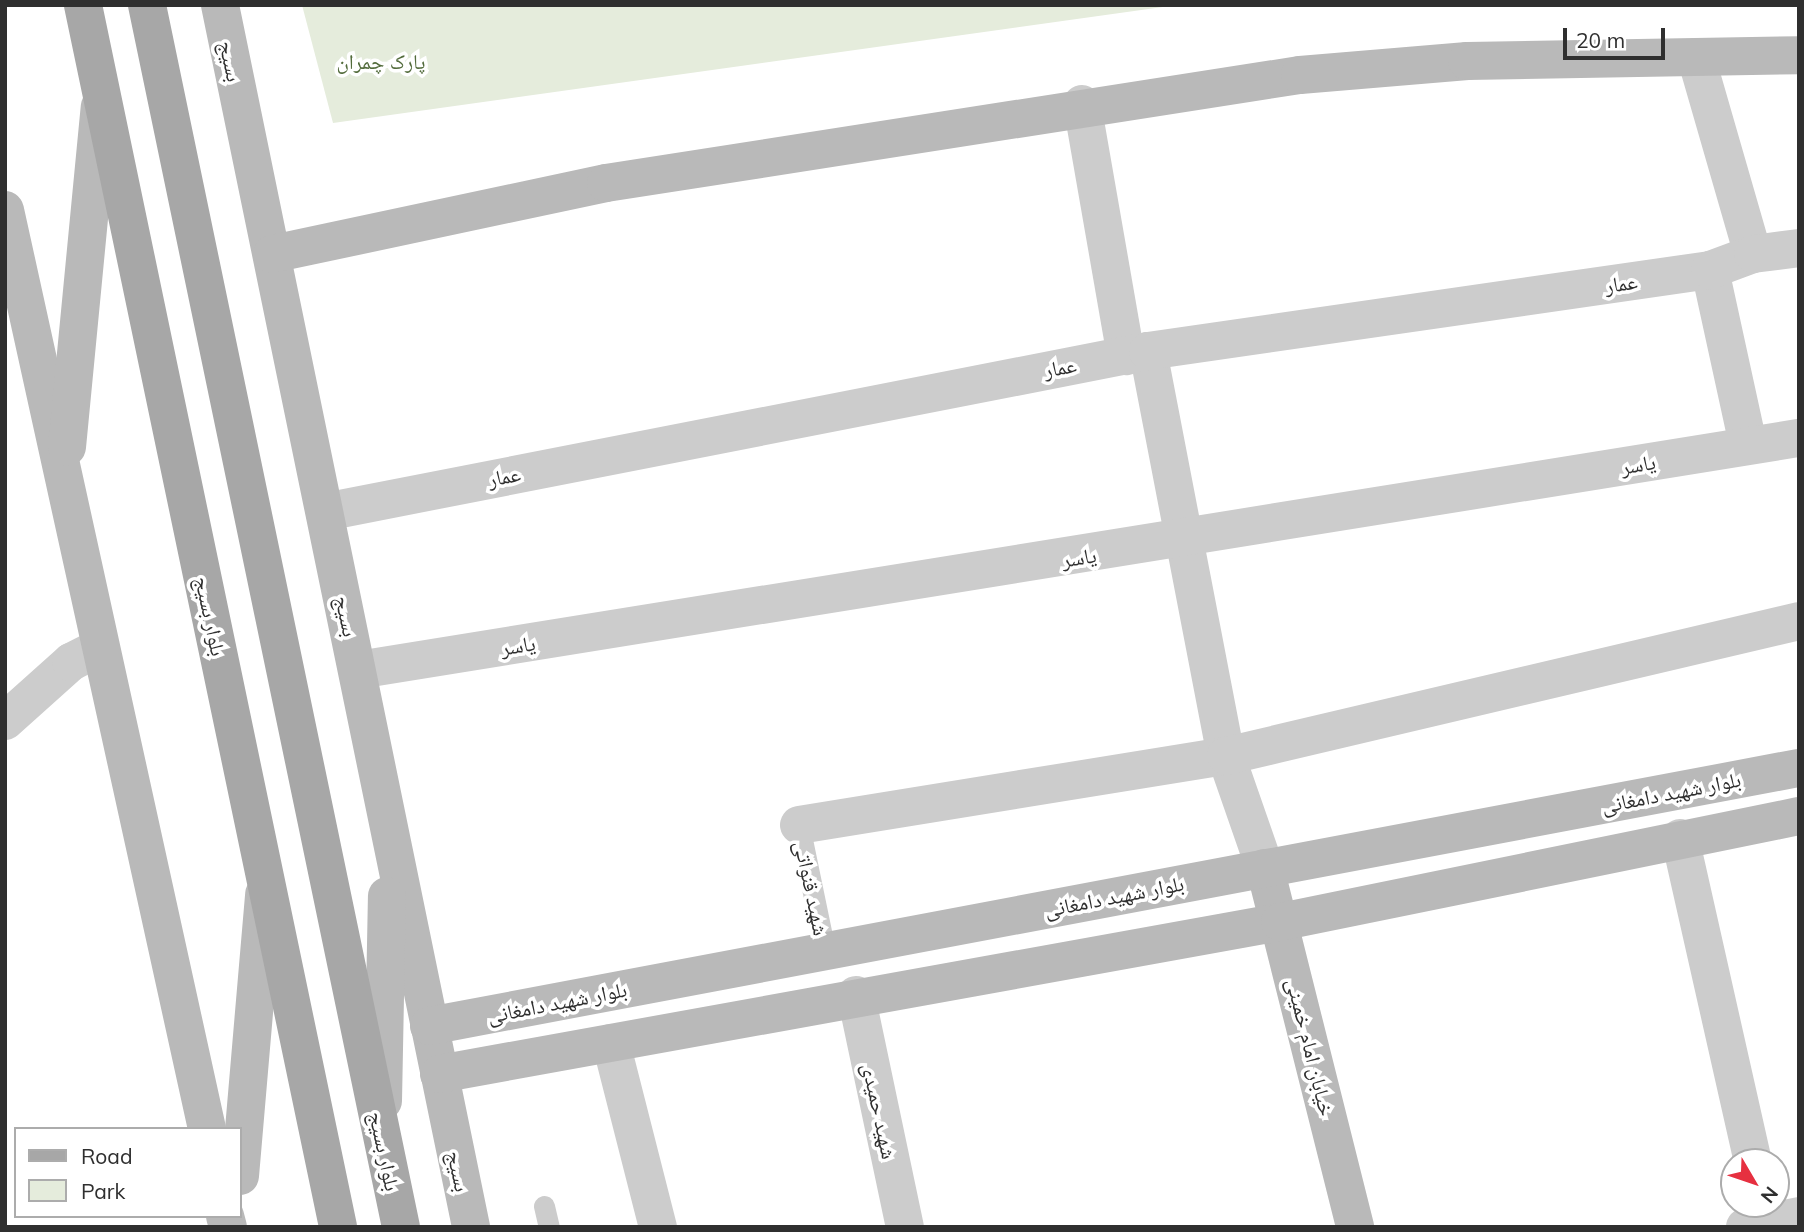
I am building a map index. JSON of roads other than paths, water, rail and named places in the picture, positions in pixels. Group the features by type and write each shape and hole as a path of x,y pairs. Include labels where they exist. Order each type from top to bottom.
{"main road":[{"name":"بلوار بسیج","path":"83,5 338,1227"},
{"name":"بلوار بسیج","path":"147,5 401,1227"}],"street":[{"name":"بسیج","path":"220,5 471,1227"},
{"path":"272,254 606,183 1082,104 1454,62 1799,55"},
{"path":"1696,57 1753,254"},
{"path":"64,484 101,94"},
{"path":"1082,104 1137,353 1185,541 1226,755 1265,868"},
{"path":"5,210 99,648 207,1127"},
{"name":"عمار","path":"325,512 1137,353 1710,270 1753,254 1799,248"},
{"path":"1710,270 1748,445"},
{"name":"یاسر","path":"358,670 1185,541 1799,438"},
{"path":"799,825 1226,755 1799,621"},
{"path":"5,722 71,662 99,648"},
{"name":"بلوار شهید دامغانی","path":"429,1026 1799,768"},
{"path":"439,1074 856,995 1280,922 1680,838 1799,816"},
{"path":"382,1135 388,823"},
{"path":"1680,838 1750,1148"},
{"name":"خیابان امام خمینی","path":"1265,868 1355,1227"},
{"path":"242,1153 266,878"},
{"name":"شهید حمیدی","path":"856,995 905,1227"},
{"path":"611,1043 658,1227"}],"lane":[{"name":"شهید قنواتی","path":"799,825 825,951"}],"park label":[{"name":"پارک چمران","path":"381,61"}]}
